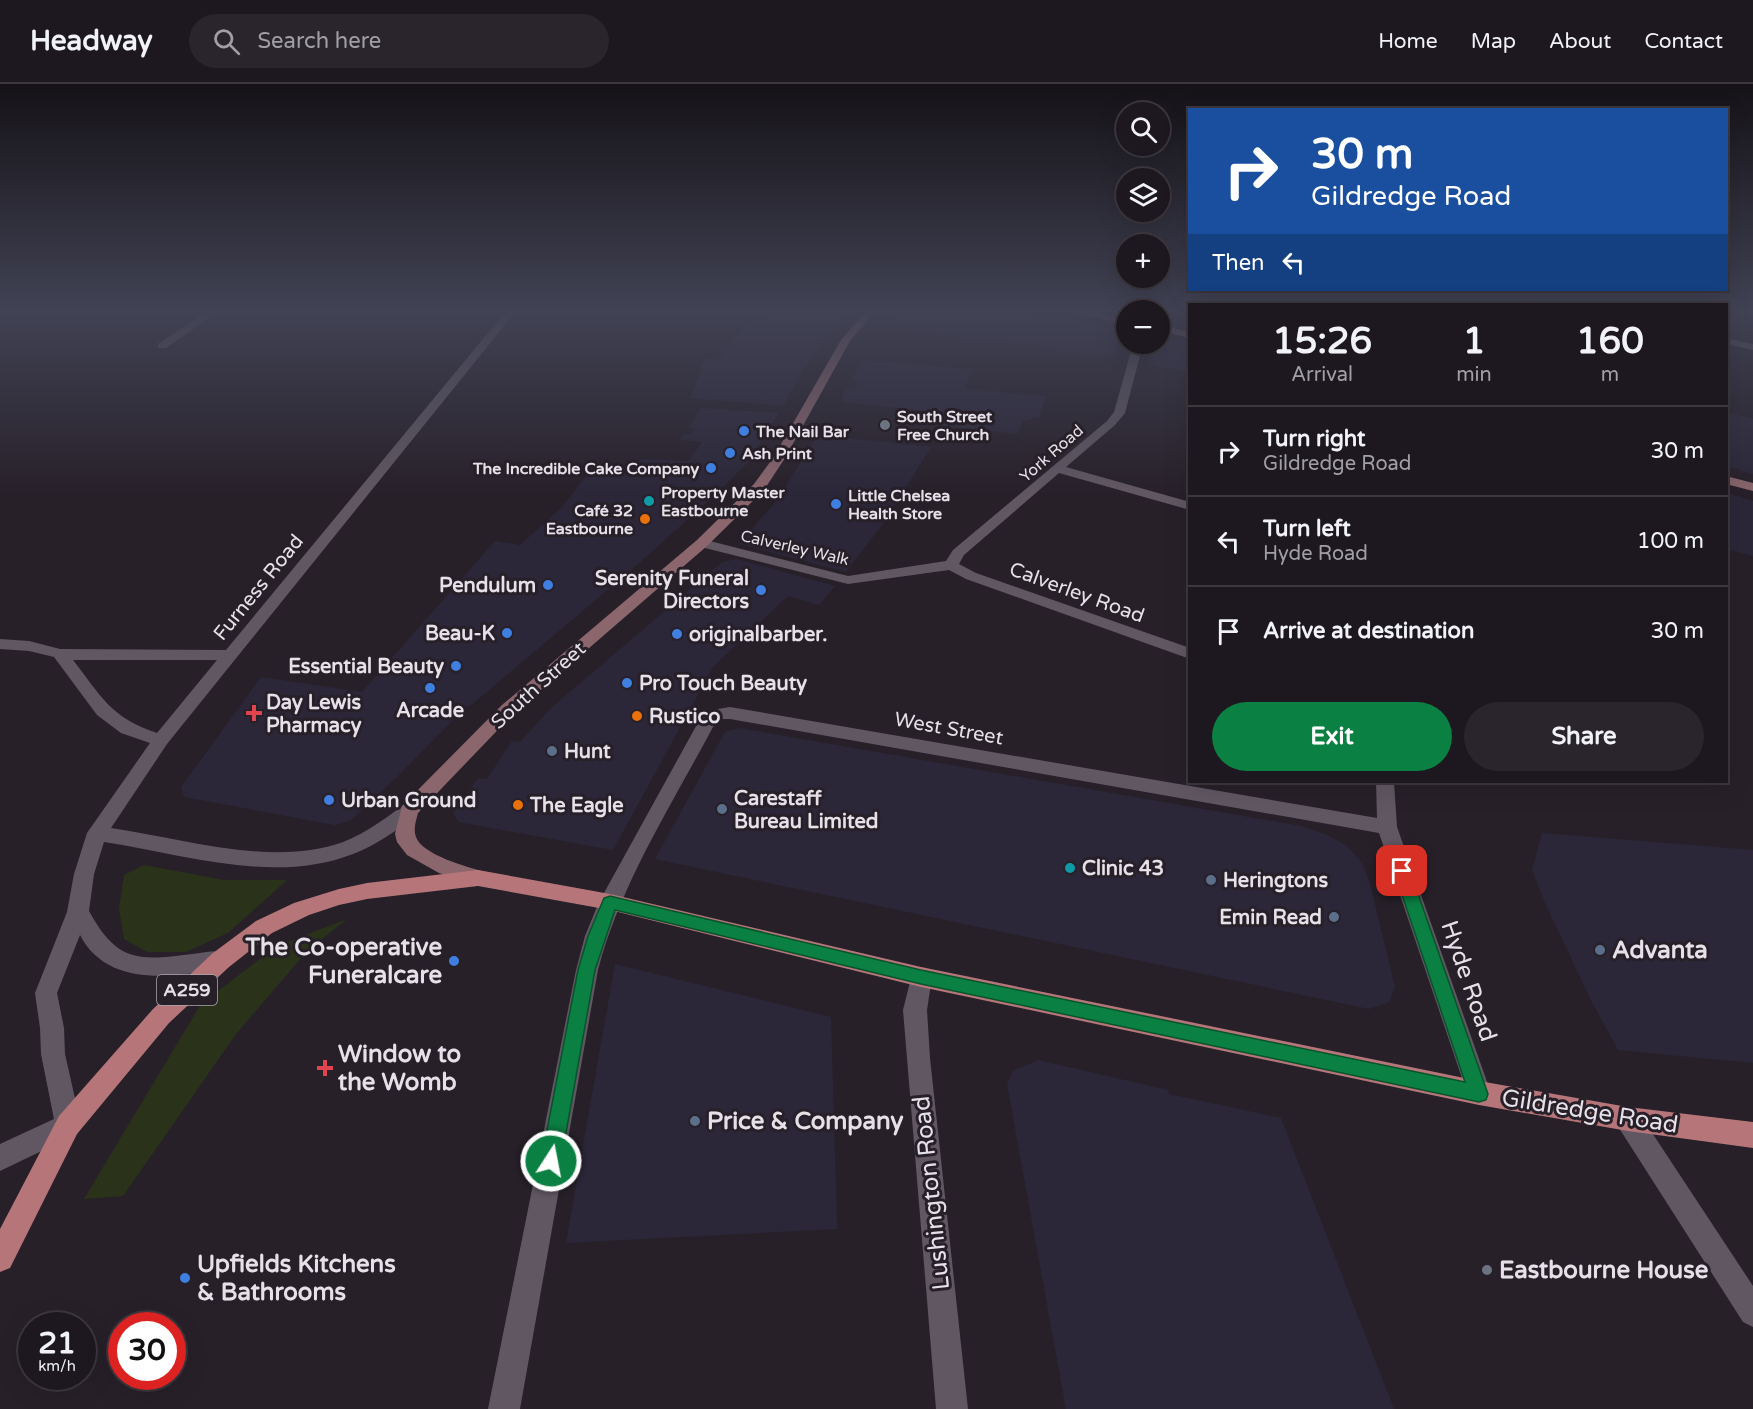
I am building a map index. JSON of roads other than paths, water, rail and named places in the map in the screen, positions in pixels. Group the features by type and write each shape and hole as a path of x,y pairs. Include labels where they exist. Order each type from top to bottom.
{"main road":[{"name":"Gildredge Road","path":"220,960 264,927 302,909 339,897 367,891 478,878 610,902 921,977 1479,1094 1628,1119 1753,1135"},
{"name":"A259","path":"0,1258 68,1125 161,1016 220,960"}],"street":[{"name":"Furness Road","path":"78,912 84,874 97,833 161,740 460,373"},
{"name":"South Street","path":"97,833 246,857 289,861 332,854 384,830 410,811 508,709 702,543 759,487 779,458 827,373"},
{"name":"York Road","path":"951,565 958,553 1111,423 1119,413 1130,373"},
{"path":"1058,469 1188,505"},
{"path":"1728,481 1753,487"},
{"name":"Calverley Walk","path":"702,543 848,580 951,565"},
{"name":"Calverley Road","path":"951,565 971,576 1188,653"},
{"path":"0,644 29,646 60,654 229,655"},
{"path":"60,654 103,711 128,729 161,740"},
{"name":"West Street","path":"504,1409 586,970 596,936 610,902 706,723 718,714 741,715 1387,827"},
{"name":"Hyde Road","path":"1385,783 1387,827 1479,1094"},
{"name":"Gildredge Road","path":"410,811 405,834 407,843 414,850 437,864 478,878"},
{"path":"78,912 100,948 118,960 142,966 220,960"},
{"path":"0,1158 68,1125 53,1054 52,1028 46,993 78,912"},
{"name":"Lushington Road","path":"921,977 915,1010 918,1058 952,1409"},
{"path":"1628,1119 1753,1312"}],"place":[{"name":"South Street Free Church","path":"885,425"},
{"name":"The Nail Bar","path":"744,431"},
{"name":"Ash Print","path":"730,453"},
{"name":"The Incredible Cake Company","path":"711,468"},
{"name":"Property Master Eastbourne","path":"649,501"},
{"name":"Little Chelsea Health Store","path":"836,504"},
{"name":"Café 32 Eastbourne","path":"645,519"},
{"name":"Pendulum","path":"548,585"},
{"name":"Serenity Funeral Directors","path":"761,590"},
{"name":"Beau-K","path":"507,633"},
{"name":"originalbarber.","path":"677,634"},
{"name":"Essential Beauty","path":"456,666"},
{"name":"Pro Touch Beauty","path":"627,683"},
{"name":"Arcade","path":"430,688"},
{"name":"Day Lewis Pharmacy","path":"254,713"},
{"name":"Rustico","path":"637,716"},
{"name":"Hunt","path":"552,751"},
{"name":"Urban Ground","path":"329,800"},
{"name":"The Eagle","path":"518,805"},
{"name":"Carestaff Bureau Limited","path":"722,809"},
{"name":"Clinic 43","path":"1070,868"},
{"name":"Heringtons","path":"1211,880"},
{"name":"Emin Read","path":"1334,917"},
{"name":"Advanta","path":"1600,950"},
{"name":"The Co-operative Funeralcare","path":"454,961"},
{"name":"Window to the Womb","path":"325,1068"},
{"name":"Price & Company","path":"695,1121"},
{"name":"Eastbourne House","path":"1487,1270"},
{"name":"Upfields Kitchens & Bathrooms","path":"185,1278"}]}
